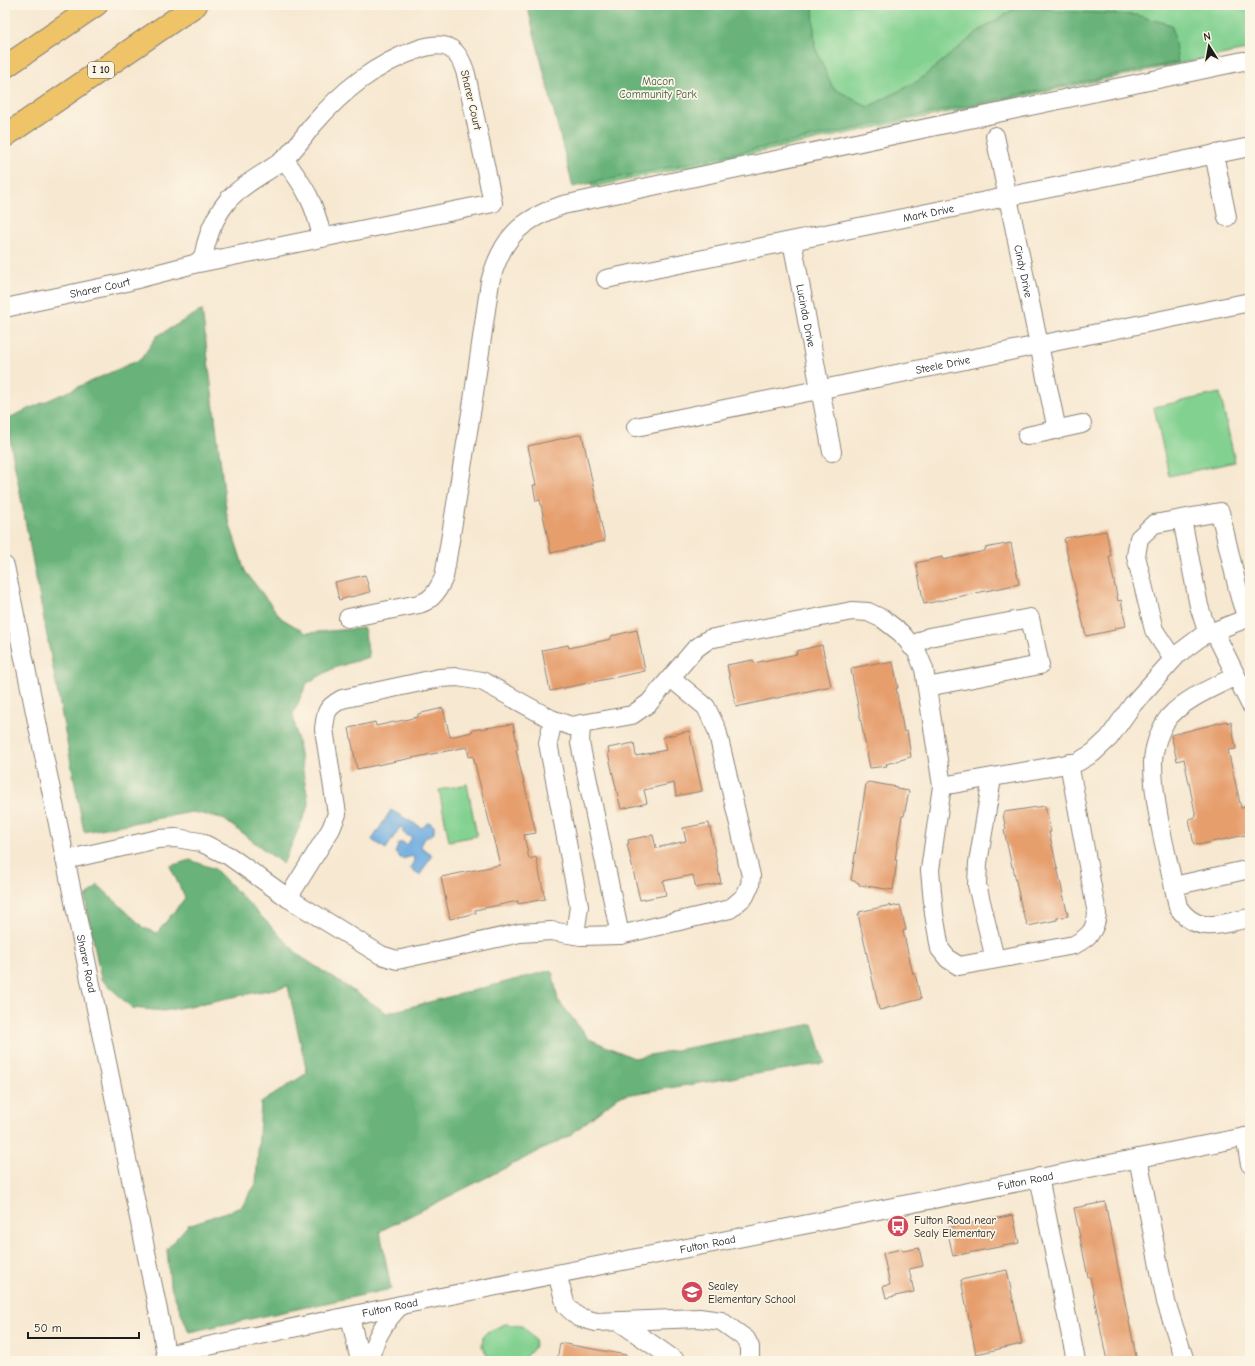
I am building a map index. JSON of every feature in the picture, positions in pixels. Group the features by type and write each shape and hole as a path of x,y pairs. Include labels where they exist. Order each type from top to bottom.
{"highway":[{"path":"5,67 96,5"},
{"name":"I 10","path":"5,136 196,5"}],"street":[{"name":"Sharer Court","path":"5,308 118,284 194,264 493,203 466,74 458,54 452,48 441,45 430,46 408,53 359,80 332,104 284,160 255,177 230,199 218,215 211,228 204,255 200,261 194,264"},
{"path":"348,618 427,602 439,589 444,577 472,407 490,282 495,263 505,243 513,232 528,220 544,211 563,205 1243,61 1250,62"},
{"name":"Cindy Drive","path":"995,136 1057,430"},
{"name":"Mark Drive","path":"606,279 1250,147"},
{"path":"1214,154 1227,217"},
{"path":"284,160 309,194 317,215 322,238"},
{"name":"Lucinda Drive","path":"792,241 832,452"},
{"name":"Steele Drive","path":"636,427 1250,302"},
{"path":"1027,436 1082,424"},
{"path":"942,786 1078,762 1093,753 1109,738 1133,704 1173,659 1202,636 1249,618 1240,598 1220,512 1154,524 1145,530 1139,538 1136,556 1154,630 1173,659"},
{"path":"1182,519 1199,606 1211,633 1236,676 1250,704"},
{"name":"Sharer Road","path":"5,566 167,1358"},
{"path":"288,898 331,829 337,814 324,729 326,716 330,706 342,699 439,678 458,677 482,681 553,720 571,726 632,715 649,703 695,649 709,639 852,612 868,612 884,619 901,633 917,652 924,669 942,786 930,870 940,949 948,959 959,966 1074,945 1088,938 1095,927 1097,914 1069,763"},
{"path":"911,646 929,638 1030,618 1040,665 927,687"},
{"path":"1236,676 1194,698 1169,718 1158,739 1153,761 1155,792 1178,907 1186,919 1204,926 1250,918"},
{"path":"65,860 158,839 176,838 200,842 229,856 288,898 381,955 397,960 520,933 551,931 575,935 620,934 730,909 745,896 750,885 751,876 717,730 706,707 670,678"},
{"path":"553,720 548,743 579,906 575,935"},
{"path":"581,724 580,743 620,934"},
{"path":"992,778 978,863 977,885 995,959"},
{"path":"1174,886 1250,869"},
{"path":"1247,1137 1250,1164"},
{"name":"Fulton Road","path":"167,1358 401,1305 1247,1137"},
{"path":"1138,1158 1166,1302 1185,1361"},
{"path":"1039,1178 1076,1361"},
{"path":"557,1274 566,1306 578,1317 596,1322 699,1318 721,1321 746,1339 750,1348 750,1361"},
{"path":"370,1361 379,1330 401,1305"},
{"path":"350,1316 360,1361"},
{"path":"620,1322 676,1361"}],"green space":[{"name":"Macon Community Park","path":"527,5 813,5 815,47 833,88 868,107 918,81 979,31 1020,5 1058,11 1136,15 1172,25 1178,62 573,187"},
{"name":"Macon Community Park","path":"558,5 1250,5 1250,49 592,187"},
{"path":"202,310 227,516 245,571 281,618 306,633 364,628 369,657 334,668 307,683 293,714 309,805 283,864 222,818 192,812 84,832 6,419 141,359 157,336"},
{"path":"1220,393 1235,462 1169,476 1154,407"},
{"path":"467,784 477,836 449,841 439,790"},
{"path":"190,860 215,869 300,956 387,1013 552,970 558,1000 589,1039 634,1058 813,1024 825,1063 619,1096 569,1136 380,1231 391,1289 189,1332 170,1285 167,1249 188,1225 241,1207 256,1184 261,1103 307,1073 288,986 164,1011 132,1008 101,979 85,898 98,885 144,928 157,933 185,898 170,866"},
{"path":"505,1324 522,1326 534,1340 534,1348 526,1355 525,1361 490,1361 482,1347 483,1336 487,1332"}],"water":[{"path":"391,810 422,828 427,823 431,823 434,826 434,833 424,839 421,844 421,847 432,855 420,875 410,868 414,861 413,856 402,859 395,853 399,843 402,842 407,845 412,838 402,832 404,829 400,827 386,849 372,840"}],"building":[{"path":"582,434 605,541 551,553 540,500 536,501 533,485 536,485 528,446"},
{"path":"1106,531 1111,556 1109,557 1118,601 1121,600 1126,626 1115,628 1115,630 1086,636 1064,540 1065,538"},
{"path":"1011,543 1019,584 924,604 916,563 942,557 943,560 985,551 985,548"},
{"path":"365,575 370,592 339,600 335,582"},
{"path":"637,630 645,671 550,691 542,650 568,645 569,648 611,639 611,636"},
{"path":"822,645 831,686 736,707 727,665 753,660 754,663 797,654 796,651"},
{"path":"882,662 882,664 893,662 904,732 907,731 911,757 886,764 887,766 870,768 851,670 852,668"},
{"path":"443,708 450,737 472,732 472,730 513,724 518,749 516,750 536,833 524,835 529,859 536,857 545,899 518,904 518,901 475,910 476,913 450,919 441,877 500,865 473,756 469,757 467,747 357,769 349,728 375,722 376,726 418,717 418,714"},
{"path":"1227,721 1227,723 1231,722 1236,749 1228,750 1241,808 1248,807 1250,834 1194,845 1189,819 1196,817 1184,759 1177,761 1171,735"},
{"path":"689,731 702,791 676,796 674,783 644,790 647,803 621,809 608,748 634,743 636,756 666,750 663,737"},
{"path":"868,782 897,787 897,789 909,791 904,816 902,816 895,860 897,860 893,890 859,885 859,883 851,880 866,784"},
{"path":"1045,806 1051,832 1049,832 1068,916 1057,918 1057,920 1028,926 1022,910 1012,867 1004,830 1006,829 1003,815 1004,812"},
{"path":"709,823 721,883 696,888 693,875 663,881 666,895 640,900 627,844 629,844 628,840 653,835 656,848 686,841 683,828"},
{"path":"891,905 890,907 900,905 906,930 903,931 913,974 915,974 921,999 880,1010 858,914 860,914 859,912"},
{"path":"1105,1202 1137,1361 1107,1361 1074,1208"},
{"path":"1013,1215 1019,1243 953,1256 947,1228"},
{"path":"919,1248 923,1266 909,1269 914,1292 886,1298 883,1286 890,1285 883,1253 902,1249 903,1251"},
{"path":"1007,1270 1022,1344 976,1354 961,1280"},
{"path":"560,1343 626,1355 625,1361 557,1361"}],"place":[{"name":"Fulton Road near Sealy Elementary","path":"898,1226"},
{"name":"Sealey Elementary School","path":"692,1292"}]}
